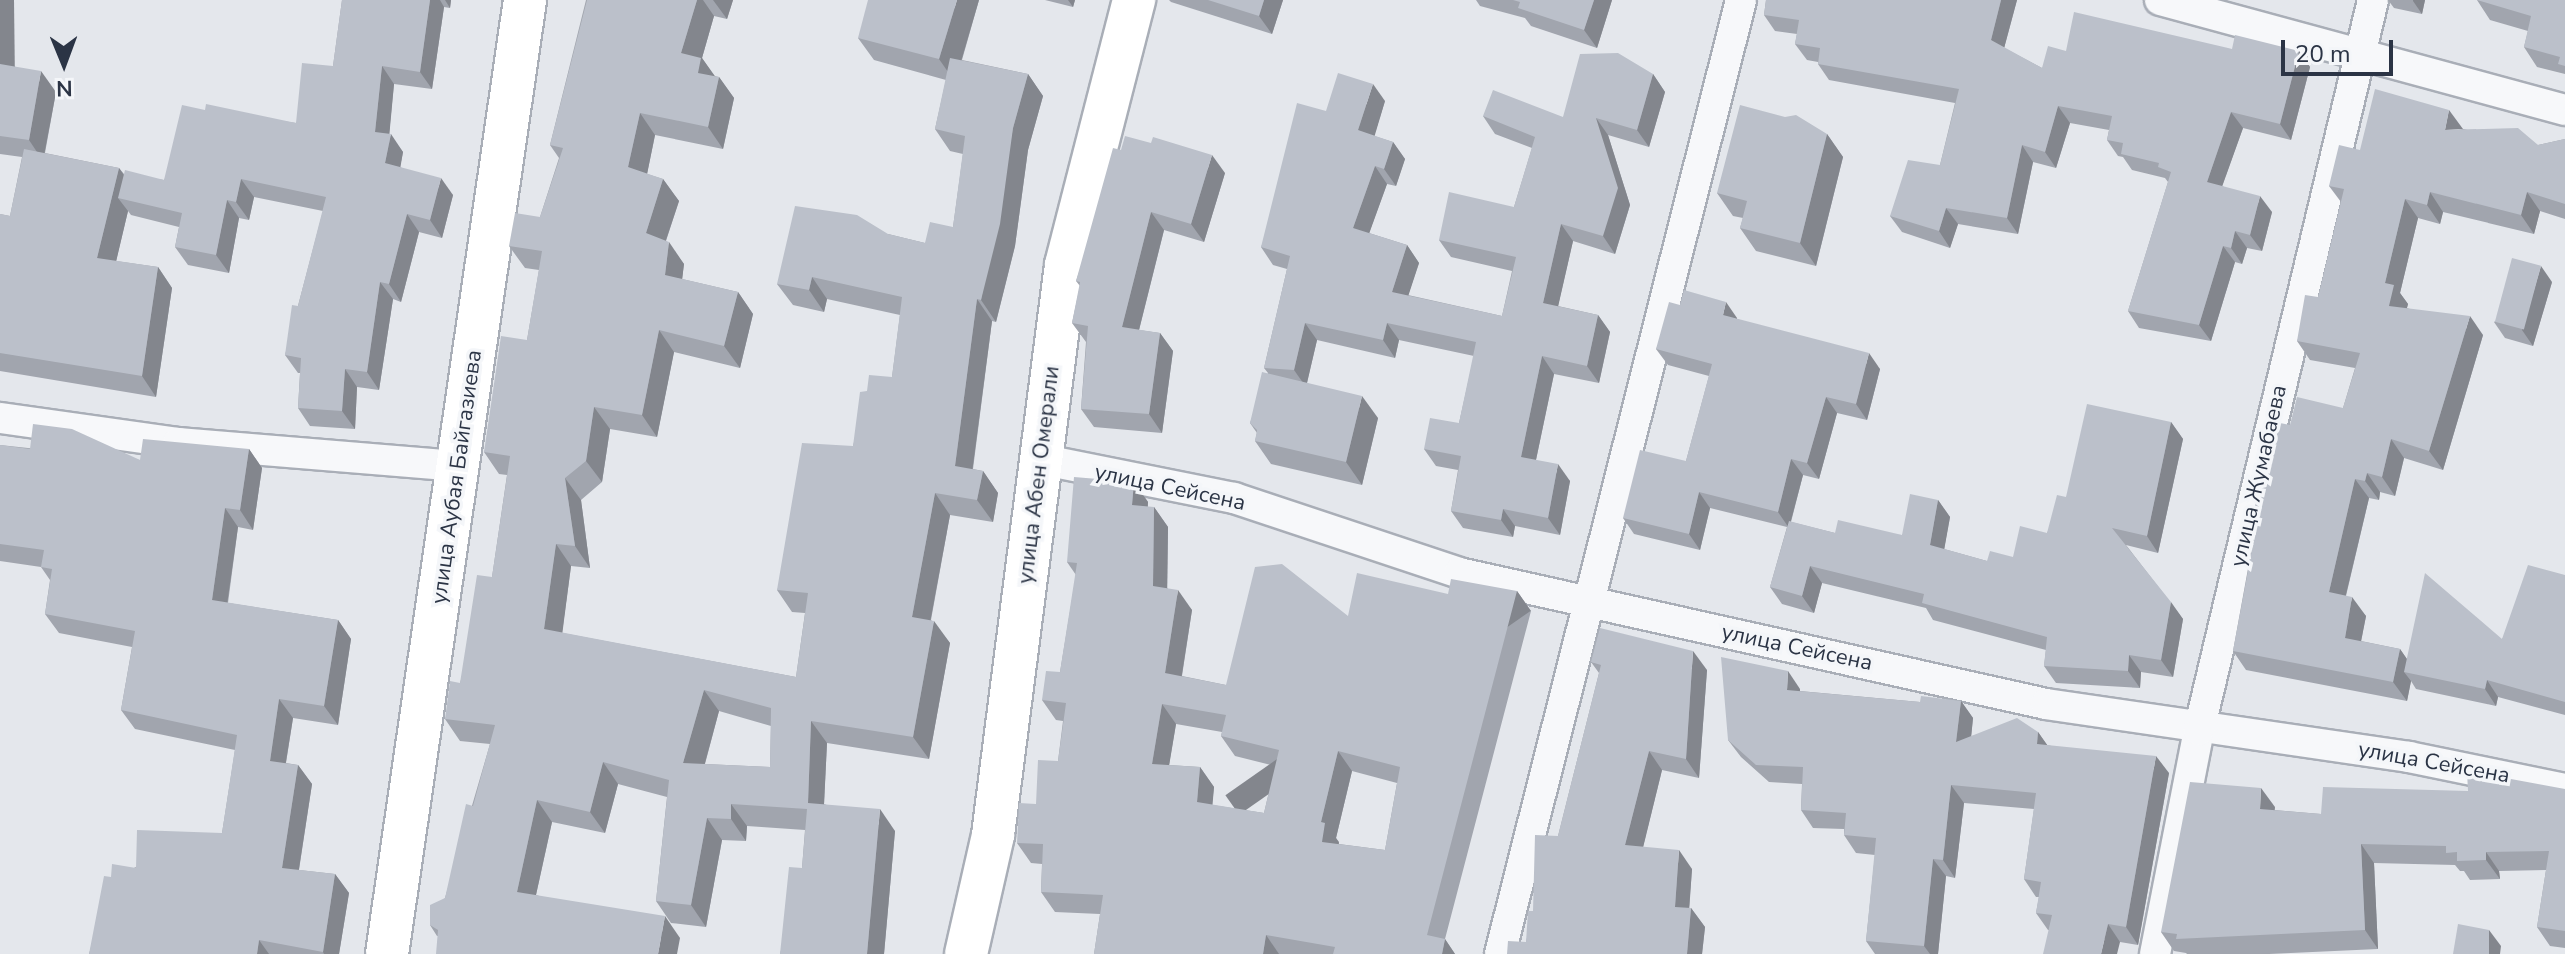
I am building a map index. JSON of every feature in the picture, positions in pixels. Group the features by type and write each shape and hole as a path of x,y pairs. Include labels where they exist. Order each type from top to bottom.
{"main road":[{"name":"улица Аубая Байгазиева","path":"387,954 525,0"},
{"name":"улица Абен Омерали","path":"966,954 993,835 1066,265 1134,0"}],"street":[{"path":"1500,954 1741,0"},
{"path":"2160,0 2359,51 2565,110"},
{"name":"улица Жумабаева","path":"2155,954 2199,730 2373,0"},
{"path":"0,418 178,443 459,466"},
{"name":"улица Сейсена","path":"1039,459 1234,498 1459,573 2046,704 2199,730 2409,757 2565,789"}],"building":[{"path":"342,0 430,0 420,72 382,66 375,132 391,134 385,163 441,178 430,220 407,214 389,284 380,282 367,372 345,369 342,411 298,408 301,358 285,355 292,305 298,306 326,197 241,179 236,202 227,200 216,255 175,247 182,213 118,198 125,170 164,180 182,105 205,110 206,104 296,123 302,63 333,66"},
{"path":"587,0 697,0 681,53 701,58 698,73 719,77 708,127 640,113 628,167 663,179 646,233 669,242 665,275 738,292 724,346 659,330 642,415 594,407 586,461 565,478 575,546 556,544 544,629 796,677 808,593 777,590 802,443 853,446 860,392 867,391 869,375 892,377 902,297 812,277 809,290 777,284 795,206 857,215 888,234 925,243 930,222 953,227 965,136 935,129 950,58 1028,74 1013,128 1000,224 981,300 977,299 955,466 983,471 977,500 935,493 912,617 934,621 913,737 811,721 808,803 880,809 867,954 780,954 789,867 802,868 807,809 731,804 731,819 707,818 691,905 656,901 669,780 603,762 590,812 537,800 517,892 665,916 658,954 436,954 438,930 430,925 430,905 445,898 466,804 473,806 495,725 445,719 450,681 460,683 477,575 492,577 510,456 484,452 501,336 527,340 542,251 509,246 515,213 540,217 563,148 550,145","holes":["704,690 771,708 770,767 683,763"]},
{"path":"868,0 957,0 939,59 858,38"},
{"path":"1208,0 1264,0 1259,16"},
{"path":"1513,0 1594,0 1584,30 1518,8 1520,2"},
{"path":"1766,0 2001,0 1991,40 2042,68 2048,46 2066,51 2074,12 2232,49 2235,35 2299,51 2280,124 2231,112 2207,182 2260,196 2250,235 2235,231 2231,248 2223,246 2199,325 2128,311 2171,172 2158,167 2159,163 2121,154 2123,143 2107,140 2112,116 2058,106 2045,152 2022,145 2007,218 1946,208 1939,231 1890,216 1908,160 1940,165 1959,89 1818,64 1820,48 1795,44 1799,20 1764,15"},
{"path":"2477,0 2565,0 2565,66 2558,64 2560,57 2524,47 2531,16"},
{"path":"1618,53 1653,74 1637,130 1596,118 1618,188 1603,236 1561,224 1543,303 1598,315 1587,366 1542,356 1521,457 1558,464 1548,518 1503,509 1501,520 1451,511 1461,456 1424,449 1430,418 1459,423 1476,342 1387,323 1383,340 1305,323 1294,370 1264,368 1290,256 1261,247 1297,103 1326,111 1338,73 1373,84 1358,130 1393,142 1384,169 1375,166 1353,228 1407,245 1392,292 1502,316 1516,257 1439,240 1449,192 1514,207 1535,137 1483,116 1493,90 1563,117 1580,54"},
{"path":"0,64 41,71 29,140 0,136"},
{"path":"2375,89 2449,110 2445,130 2518,128 2538,145 2565,139 2565,204 2527,192 2521,215 2430,192 2427,205 2405,199 2385,283 2394,285 2389,306 2470,316 2429,451 2391,439 2382,477 2367,473 2365,481 2355,479 2329,592 2352,597 2345,638 2400,649 2393,682 2233,651 2253,544 2244,542 2280,423 2290,425 2297,397 2343,408 2360,353 2297,341 2305,295 2318,297 2344,189 2329,186 2339,145 2360,150"},
{"path":"1740,105 1785,117 1796,115 1827,134 1800,243 1740,228 1747,201 1717,193"},
{"path":"1125,136 1151,143 1153,137 1212,155 1191,224 1151,212 1122,327 1160,333 1149,414 1081,409 1088,326 1072,323 1080,282 1076,281 1113,148 1121,150"},
{"path":"24,149 119,168 97,258 158,267 142,376 0,353 0,214 10,216"},
{"path":"2512,258 2541,266 2524,330 2495,322"},
{"path":"1684,290 1726,302 1723,315 1869,353 1856,404 1826,397 1807,463 1791,459 1778,512 1699,492 1689,534 1623,518 1640,450 1686,461 1712,364 1656,349 1669,302 1680,305"},
{"path":"1262,372 1362,396 1346,462 1255,441 1257,430 1250,423"},
{"path":"2087,404 2171,422 2147,536 2112,528 2171,602 2161,660 2129,655 2128,671 2044,666 2047,637 1922,603 1924,594 1810,566 1802,596 1770,587 1789,521 1835,533 1838,520 1902,535 1910,494 1938,500 1930,545 1987,561 1990,551 2013,557 2020,526 2047,533 2057,495 2066,497"},
{"path":"33,424 72,429 140,460 143,439 249,449 240,510 225,508 212,600 338,620 324,706 279,699 270,761 298,765 282,868 335,874 323,952 259,940 257,954 89,954 104,876 111,877 112,864 136,868 137,830 222,833 237,735 121,710 135,631 45,614 52,569 41,567 44,550 0,544 0,445 30,449"},
{"path":"1074,477 1134,482 1132,505 1154,507 1153,586 1178,590 1165,673 1226,685 1255,567 1282,564 1348,616 1357,573 1448,594 1451,579 1517,591 1427,935 1445,939 1442,954 1333,954 1335,947 1266,935 1263,954 1094,954 1103,895 1041,892 1043,844 1017,843 1019,803 1036,804 1038,760 1058,761 1066,703 1042,700 1046,671 1060,672 1077,563 1067,562","holes":["1162,704 1226,715 1221,736 1279,750 1264,813 1197,802 1200,767 1152,764","1338,751 1400,767 1385,850 1322,842 1325,823 1321,822"]},
{"path":"2528,565 2565,575 2565,702 2487,680 2485,689 2404,672 2425,573 2502,639"},
{"path":"1600,628 1693,651 1686,759 1649,751 1625,845 1679,850 1675,907 1691,908 1687,954 1507,954 1508,941 1526,942 1528,911 1533,911 1535,835 1558,836 1601,665 1591,662"},
{"path":"1721,657 1788,671 1787,690 1920,702 1921,696 1961,701 1956,742 2017,718 2038,732 2037,744 2156,756 2126,927 2108,924 2101,954 2043,954 2052,915 2036,913 2041,882 2024,879 2036,793 1951,785 1943,860 1933,859 1924,946 1866,941 1876,838 1844,835 1846,813 1801,810 1803,767 1756,765 1728,740"},
{"path":"2467,772 2565,789 2565,931 2537,927 2549,851 2486,852 2486,860 2457,861 2457,852 2446,853 2446,846 2361,844 2365,930 2176,939 2177,934 2161,932 2190,782 2261,788 2260,809 2321,814 2323,787 2468,791"},
{"path":"2458,924 2489,930 2489,954 2453,954"}]}
